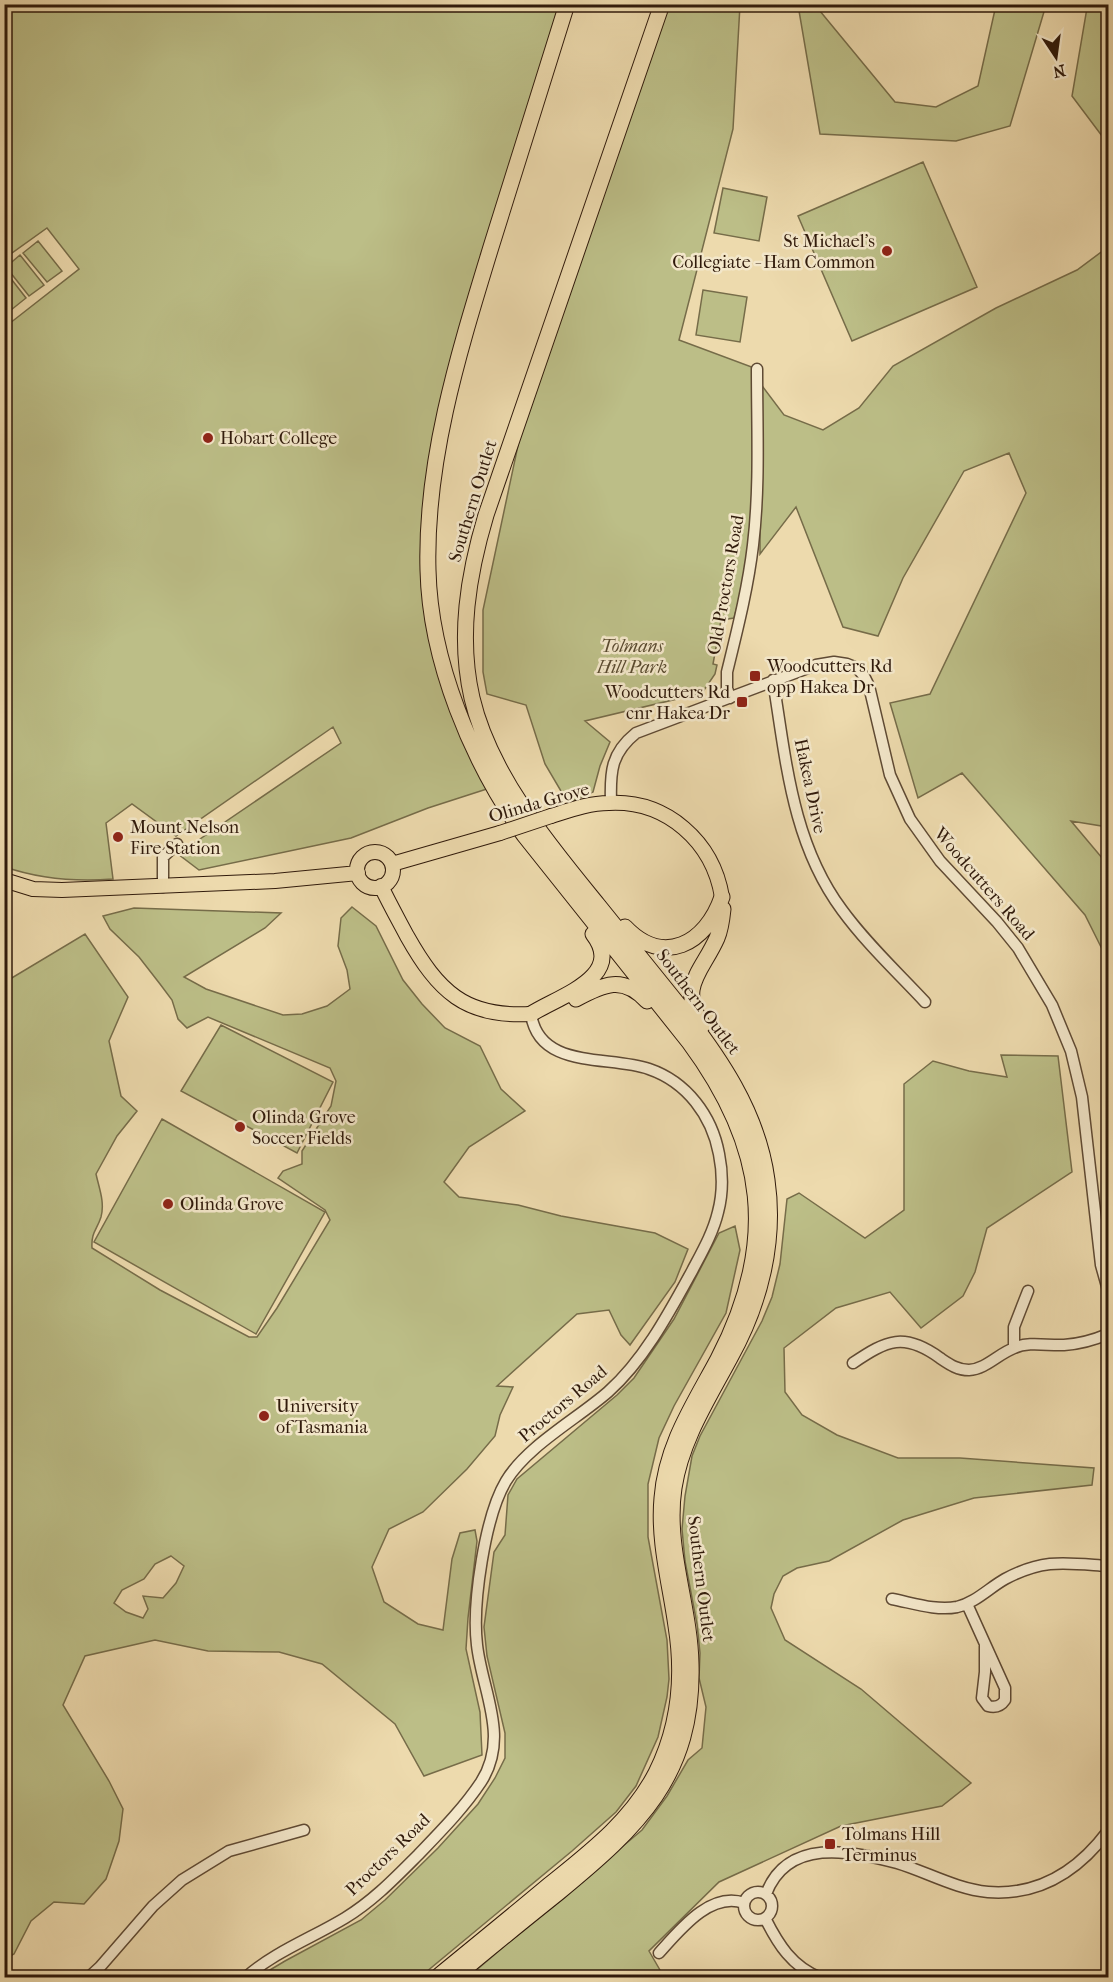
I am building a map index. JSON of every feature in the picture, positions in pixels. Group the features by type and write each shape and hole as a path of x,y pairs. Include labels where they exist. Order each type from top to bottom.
{"highway":[{"name":"Southern Outlet","path":"436,1977 613,1831 646,1791 668,1744 678,1701 680,1671 676,1626 662,1540 661,1510 664,1481 671,1452 682,1424 722,1351 742,1305 755,1248 757,1219 753,1175 740,1131 714,1079 689,1042 524,835 497,794 460,717 431,609 428,536 432,489 461,343 567,4"},
{"name":"Southern Outlet","path":"454,1977 631,1829 658,1793 672,1767 689,1709 691,1665 689,1635 674,1548 672,1518 674,1489 680,1459 691,1431 736,1347 751,1313 761,1284 768,1239 770,1204 765,1166 751,1118 737,1088 690,1020 539,831 513,790 484,732 470,687 466,652 466,614 473,564 495,488 662,4"},
{"path":"495,488 476,585 473,643 482,706 509,771 550,835 617,919 636,938 664,947 688,942 700,935 708,926 716,915 722,897"},
{"path":"476,753 492,796 510,826 602,948 602,963 593,976 566,996 531,1014"},
{"path":"722,897 723,910 718,935 694,979 691,1000 696,1014 720,1050 737,1088"},
{"path":"531,1014 556,1010 605,985 629,986 637,990 647,1001 701,1067 728,1105"}],"main road":[{"name":"Olinda Grove","path":"392,864 591,805 611,802 628,803 654,810 690,833 712,864 722,897"},
{"path":"368,853 385,855 392,864 392,874 386,884 381,886 364,884 358,873 359,861 368,853"},
{"path":"4,880 47,890 163,887 310,879 358,873"},
{"path":"381,886 424,966 445,989 461,1001 483,1010 503,1014 531,1014"}],"street":[{"name":"Old Proctors Road","path":"730,698 727,688 727,672 753,548 758,480 757,369"},
{"name":"Woodcutters Road","path":"611,802 612,768 615,757 626,741 647,728 816,665 834,662 848,664 861,671 869,686 890,776 910,819 940,861 1018,948 1041,984 1061,1026 1077,1073 1086,1120 1101,1264 1108,1290"},
{"name":"Hakea Drive","path":"772,680 794,805 812,860 842,910 925,1002"},
{"path":"163,887 163,857 177,844"},
{"name":"Proctors Road","path":"245,1977 262,1964 344,1919 374,1898 439,1833 482,1780 490,1765 495,1741 492,1713 478,1651 476,1623 482,1561 501,1491 510,1476 526,1459 627,1373 675,1301 708,1239 717,1215 722,1184 719,1153 713,1130 694,1098 674,1082 651,1070 567,1055 552,1048 537,1034 531,1014"},
{"path":"1014,1347 1014,1327 1028,1291"},
{"path":"853,1363 881,1345 903,1341 919,1344 952,1366 967,1370 984,1365 1014,1347 1031,1344 1064,1345 1108,1334"},
{"path":"892,1599 939,1608 967,1604 1004,1580 1037,1565 1054,1562 1108,1566"},
{"path":"967,1604 1005,1688 1005,1700 995,1707 988,1706 982,1698 986,1672 985,1644"},
{"path":"88,1977 100,1967 153,1906 182,1880 229,1851 304,1830"},
{"path":"766,1894 774,1877 789,1862 804,1856 830,1852 873,1857 897,1863 977,1890 1018,1891 1040,1886 1069,1872 1108,1832"},
{"path":"760,1892 771,1899 772,1908 765,1918 751,1918 745,1911 744,1903 752,1893 760,1892"},
{"path":"658,1953 696,1915 727,1900 734,1899 744,1903"},
{"path":"765,1918 772,1934 789,1956 807,1972 821,1977"}],"green space":[{"name":"Hobart College","path":"109,4 567,5 461,343 428,536 443,663 493,787 428,808 351,838 199,870 178,854 341,743 333,727 176,836 132,804 106,823 113,879 71,880 45,877 5,867 5,327 79,269 47,228 5,258 5,5 106,8"},
{"name":"Tolmans Hill Park","path":"662,5 740,5 733,129 679,340 757,369 749,562 734,618 721,620 713,664 717,665 715,674 702,693 585,721 610,742 593,792 568,803 545,764 526,705 487,694 483,672 483,610 533,375"},
{"path":"798,5 815,5 895,102 936,107 978,86 996,5 1046,5 1010,126 956,141 820,134"},
{"path":"1084,5 1108,5 1108,144 1072,96 1087,8"},
{"name":"St Michael's Collegiate - Ham Common","path":"923,162 977,287 852,341 798,216"},
{"path":"723,188 767,197 759,241 714,233"},
{"path":"38,241 62,271 47,282 23,253"},
{"path":"1108,247 1108,827 1071,821 1108,865 1108,961 1085,915 962,773 918,798 890,703 930,694 1026,493 1009,453 964,471 903,578 878,636 843,627 796,507 760,554 760,383 784,415 823,430 859,408 893,366 996,308 1077,270"},
{"path":"20,255 44,285 29,296 6,267"},
{"path":"5,271 26,298 11,310 5,301"},
{"path":"703,290 747,297 740,342 696,335"},
{"name":"University of Tasmania","path":"352,907 376,926 403,980 422,1004 445,1028 480,1046 501,1089 525,1111 469,1147 444,1182 459,1197 518,1205 561,1216 655,1233 688,1249 675,1282 630,1345 621,1335 609,1310 577,1314 497,1386 513,1387 500,1415 495,1436 467,1469 423,1512 389,1529 372,1567 384,1602 418,1624 443,1630 452,1559 460,1533 475,1530 477,1541 466,1649 480,1712 482,1755 424,1776 395,1724 322,1664 279,1652 208,1651 155,1640 85,1656 63,1705 109,1781 123,1809 119,1841 106,1879 84,1904 54,1902 31,1921 14,1954 5,1959 5,982 85,934 128,997 109,1041 121,1096 137,1111 117,1136 96,1174 102,1211 93,1235 92,1248 160,1290 249,1337 257,1337 330,1220 325,1210 278,1178 283,1171 302,1164 302,1151 331,1106 336,1081 330,1068 208,1017 187,1028 178,1019 172,1000 139,957 110,929 103,916 134,908 281,913 265,928 184,977 206,989 283,1015 302,1014 327,1006 350,989 347,970 338,946 341,918","holes":["171,1556 184,1566 176,1583 163,1598 143,1596 148,1609 143,1618 126,1612 114,1603 122,1590 144,1579 155,1564"]},
{"name":"Olinda Grove","path":"221,1025 333,1082 297,1153 181,1091"},
{"path":"1001,1055 1058,1056 1072,1172 987,1228 975,1272 963,1296 921,1328 890,1292 836,1308 784,1348 785,1392 802,1415 837,1435 898,1458 960,1458 1094,1468 1092,1485 974,1498 903,1520 829,1561 797,1568 783,1576 774,1594 771,1608 785,1640 861,1689 971,1783 942,1806 841,1826 719,1882 649,1951 664,1977 467,1978 642,1830 667,1796 688,1760 702,1748 706,1707 699,1678 700,1653 697,1624 685,1561 682,1529 685,1496 692,1456 700,1436 762,1321 772,1297 780,1264 787,1199 799,1193 865,1238 904,1210 904,1084 933,1061 969,1071 1007,1077"},
{"path":"162,1119 325,1212 256,1334 94,1242"},
{"path":"735,1226 740,1250 726,1313 674,1406 659,1438 648,1484 648,1537 667,1640 669,1679 658,1737 636,1786 616,1812 572,1851 420,1977 258,1977 361,1920 385,1900 438,1848 478,1804 495,1778 505,1758 505,1733 487,1656 484,1627 494,1552 505,1535 508,1495 517,1479 634,1378 674,1319 719,1233"}],"place":[{"name":"St Michael's Collegiate - Ham Common","path":"887,251"},
{"name":"Hobart College","path":"208,438"},
{"name":"Woodcutters Rd opp Hakea Dr","path":"755,676"},
{"name":"Woodcutters Rd cnr Hakea Dr","path":"742,702"},
{"name":"Mount Nelson Fire Station","path":"118,837"},
{"name":"Olinda Grove Soccer Fields","path":"240,1127"},
{"name":"Olinda Grove","path":"168,1204"},
{"name":"University of Tasmania","path":"264,1416"},
{"name":"Tolmans Hill Terminus","path":"830,1844"}]}
